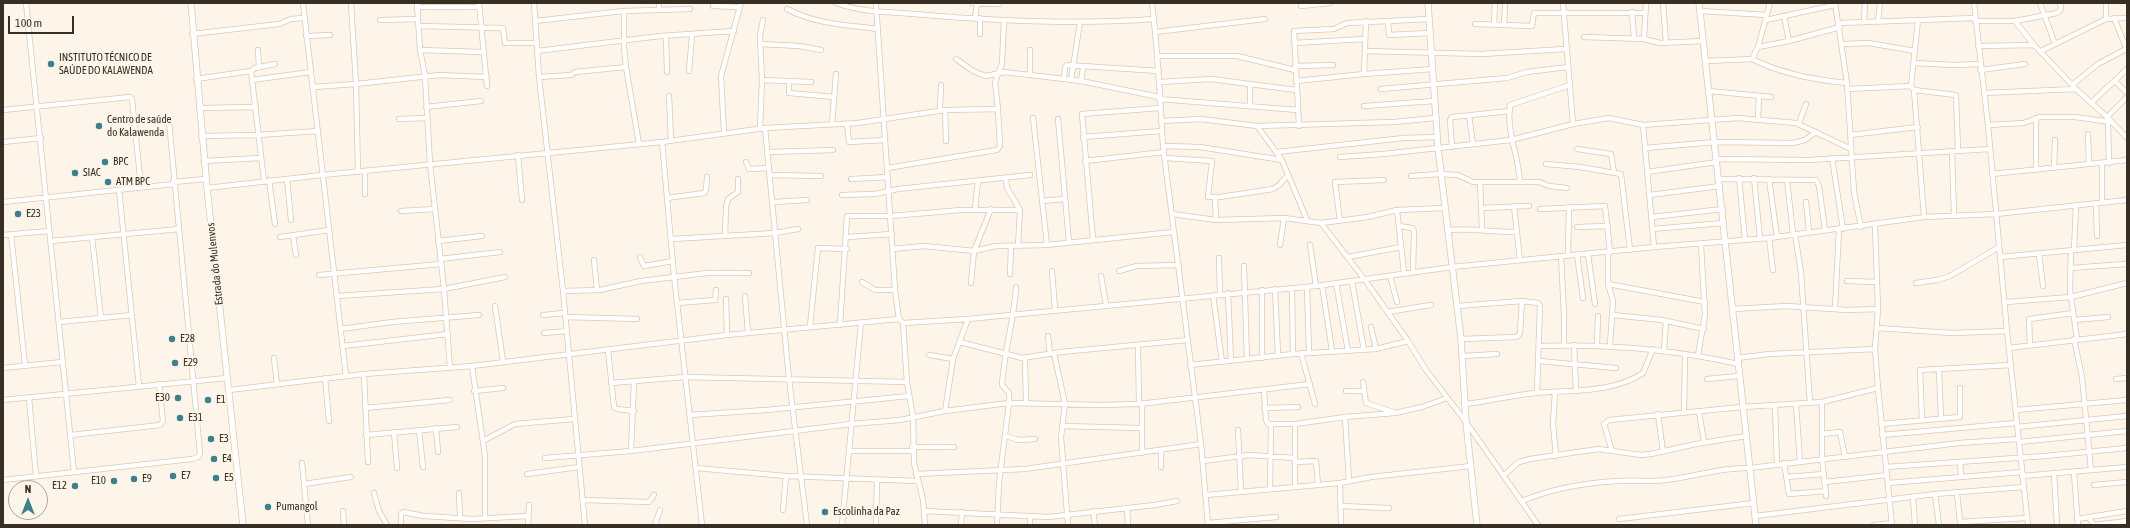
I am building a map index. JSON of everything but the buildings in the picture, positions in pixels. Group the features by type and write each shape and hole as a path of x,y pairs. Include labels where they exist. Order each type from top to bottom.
{"street":[{"path":"26,3 74,472"},
{"name":"Estrada do Mulenvos","path":"190,3 204,161 243,525"},
{"path":"303,3 346,376"},
{"path":"351,3 356,84 358,172"},
{"path":"534,3 539,77 563,291 585,525"},
{"path":"659,3 659,10"},
{"path":"836,3 849,7 876,11 1004,20 1080,22 1154,19"},
{"path":"876,3 895,290 899,319 903,323 907,382 913,417 912,449 926,525"},
{"path":"980,34 975,3 999,4"},
{"path":"1152,3 1160,82 1159,98 1162,131 1194,399 1202,444 1208,524 1276,517"},
{"path":"1301,6 1330,3"},
{"path":"1428,3 1440,174 1461,339 1466,422 1477,525"},
{"path":"1494,24 1495,3"},
{"path":"1563,3 1573,124"},
{"path":"1644,39 1646,3"},
{"path":"1663,3 1666,43"},
{"path":"1699,3 1723,209 1738,361 1738,376 1756,525"},
{"path":"1752,59 1758,47 1770,3"},
{"path":"1864,22 1865,3"},
{"path":"1878,21 1880,3"},
{"path":"1974,3 1980,70 1988,125 2000,258 2006,302 2007,331 2028,525"},
{"path":"2040,3 2055,44"},
{"path":"1758,47 1789,41 1839,25 1864,22 1975,19 2015,21 2044,16 2060,11 2060,3"},
{"path":"2106,3 2106,19"},
{"path":"1700,11 1767,17 1784,16 1835,4 1842,44 1847,89 1854,192 1861,227"},
{"path":"450,368 447,318 430,164 425,76 420,50 418,5 479,5 487,86"},
{"path":"713,6 740,5 721,76 724,133"},
{"path":"1504,25 1505,5"},
{"path":"535,22 624,11 690,9"},
{"path":"787,9 806,18 833,24 877,29"},
{"path":"624,11 624,47 626,67 639,144"},
{"path":"1632,12 1634,39"},
{"path":"1475,24 1532,26 1534,13 1645,13"},
{"path":"1784,16 1789,41"},
{"path":"192,34 279,24 304,18"},
{"path":"1984,93 2074,87 2098,64 2127,49 2114,18"},
{"path":"2041,51 2106,19 2127,18"},
{"path":"380,20 418,19"},
{"path":"1156,32 1266,19"},
{"path":"1299,126 1294,31 1328,30 1347,23 1366,21 1429,19"},
{"path":"763,20 760,44 763,128 768,152 774,202 789,379 797,431 807,525"},
{"path":"887,168 997,150 1000,146 995,82 1002,64 1004,20"},
{"path":"1918,20 1911,86 1914,90 1918,127 1924,217"},
{"path":"1364,74 1366,21"},
{"path":"1388,21 1389,35 1430,33"},
{"path":"2015,21 2034,45 2074,87 2127,138"},
{"path":"1071,80 1080,22"},
{"path":"419,26 502,28 504,42 506,43 536,43"},
{"path":"537,51 666,36 734,31"},
{"path":"306,36 330,35"},
{"path":"689,71 692,35"},
{"path":"666,36 667,72"},
{"path":"1584,37 1644,39 1666,43 1703,41"},
{"path":"1294,43 1365,39"},
{"path":"1842,44 1869,43 1915,51"},
{"path":"760,44 799,46 821,50"},
{"path":"1978,46 2034,45"},
{"path":"1365,51 1505,53 1566,49"},
{"path":"258,50 259,67"},
{"path":"420,50 483,52"},
{"path":"1030,50 1030,75"},
{"path":"1157,56 1237,56 1295,68 1334,65"},
{"path":"956,59 980,75 990,77 1008,72 1081,81 1159,98 1298,110"},
{"path":"1706,61 1752,59 1780,71 1816,80 1846,83"},
{"path":"1914,63 1954,65 1980,64"},
{"path":"196,79 251,71 259,67 275,64"},
{"path":"1980,70 2026,64"},
{"path":"1064,79 1065,66 1159,70"},
{"path":"1381,89 1507,78 1527,72 1568,66"},
{"path":"539,77 571,75 575,72 626,67"},
{"path":"1081,81 1084,68"},
{"path":"2091,103 2127,69"},
{"path":"1296,81 1364,74 1433,70"},
{"path":"251,71 256,107 260,158 276,224"},
{"path":"252,80 310,72"},
{"path":"832,124 836,74"},
{"path":"313,87 439,75 487,77"},
{"path":"1160,82 1211,79 1296,90"},
{"path":"762,80 811,82"},
{"path":"789,81 789,93 834,97"},
{"path":"2115,81 2127,93"},
{"path":"1250,84 1250,105"},
{"path":"1520,182 1519,166 1511,140 1510,111 1512,104 1570,85"},
{"path":"941,86 946,141"},
{"path":"1847,89 1911,86"},
{"path":"1709,90 1771,97"},
{"path":"1914,90 1956,95 1958,150"},
{"path":"669,96 671,140"},
{"path":"1758,118 1759,96"},
{"path":"3,110 130,97 132,99 141,187"},
{"path":"2109,163 2109,120 2127,97"},
{"path":"426,107 480,101"},
{"path":"1364,106 1434,102"},
{"path":"1799,124 1806,104"},
{"path":"199,108 256,107"},
{"path":"1093,240 1083,137 1082,117 1084,113 1160,108"},
{"path":"207,188 547,152 662,142 763,128 847,124 883,120 943,110 998,109"},
{"path":"1452,147 1451,118 1510,111"},
{"path":"1469,115 1473,144"},
{"path":"1988,125 2024,122 2036,118 2068,117 2109,120"},
{"path":"399,119 427,118"},
{"path":"1033,118 1047,245"},
{"path":"1162,121 1201,119 1257,126 1299,126 1394,122 1435,118"},
{"path":"1340,157 1511,140 1573,124 1609,118 1643,125 1713,118 1758,118 1799,124 1851,149"},
{"path":"2036,118 2036,170"},
{"path":"1058,119 1069,242"},
{"path":"3,480 192,459 198,457 200,448 179,229 173,183 169,121"},
{"path":"847,124 849,142 885,140"},
{"path":"1643,125 1654,247"},
{"path":"1257,126 1282,160 1307,220"},
{"path":"1850,135 1918,127"},
{"path":"202,136 258,135 318,131"},
{"path":"1083,137 1162,131"},
{"path":"1645,148 1715,142 1793,143 1805,140 1816,132"},
{"path":"2088,134 2089,164"},
{"path":"1277,152 1404,138 1437,137"},
{"path":"3,142 41,138"},
{"path":"2054,168 2055,140"},
{"path":"662,142 672,239 674,276 702,525"},
{"path":"1085,161 1164,149 1200,147 1282,160"},
{"path":"1577,149 1611,154 1614,172"},
{"path":"1647,172 1717,160 1809,160 1919,155 1958,150 1990,149"},
{"path":"768,152 833,150"},
{"path":"1952,151 1954,216"},
{"path":"518,155 522,200"},
{"path":"204,161 260,158"},
{"path":"1165,158 1212,161 1207,196 1214,198 1273,189 1288,175"},
{"path":"1832,158 1841,229 1836,309"},
{"path":"1992,174 2127,160"},
{"path":"746,162 749,169 770,168"},
{"path":"2102,163 2102,203"},
{"path":"1546,164 1620,172 1622,176 1630,250"},
{"path":"364,194 365,171"},
{"path":"1411,176 1440,174 1458,175 1469,181 1539,182 1549,186 1567,188"},
{"path":"771,175 821,176"},
{"path":"842,195 875,194 889,191 1030,175"},
{"path":"667,198 704,193 706,190 706,177"},
{"path":"851,179 888,177"},
{"path":"1006,178 1007,188 1020,210 1018,246"},
{"path":"1739,178 1744,240"},
{"path":"1719,179 1754,178 1814,180 1818,182 1825,230"},
{"path":"1754,178 1760,239"},
{"path":"3,202 206,179"},
{"path":"286,179 291,220"},
{"path":"725,236 726,207 728,199 738,192 738,179"},
{"path":"1769,179 1777,237"},
{"path":"1340,221 1335,182 1384,180"},
{"path":"1787,180 1803,308 1810,403"},
{"path":"975,209 978,181"},
{"path":"1480,182 1482,229"},
{"path":"1650,195 1720,186"},
{"path":"119,190 139,386"},
{"path":"1214,198 1216,220"},
{"path":"1042,201 1064,199"},
{"path":"774,202 807,200"},
{"path":"903,323 968,319 1055,309 1307,287 1452,267 1654,247 1760,239 1825,230 1861,227 1924,217 1996,214 2127,200"},
{"path":"1806,202 1809,232"},
{"path":"2096,203 2097,236"},
{"path":"1540,209 1604,205 1608,226 1608,284 1613,301 1610,345"},
{"path":"1514,206 1520,260"},
{"path":"1481,208 1529,206"},
{"path":"2076,206 2070,268 2071,297 2075,339 2081,369 2091,470"},
{"path":"1568,256 1569,207"},
{"path":"401,211 435,208"},
{"path":"1172,214 1216,220 1284,218 1321,223 1340,221 1397,210 1444,208"},
{"path":"840,325 847,216 890,216 975,209 1020,210"},
{"path":"971,283 974,251 991,209"},
{"path":"1652,217 1723,209"},
{"path":"1397,210 1404,273"},
{"path":"1280,245 1284,218"},
{"path":"1321,223 1365,280 1408,341 1426,370 1466,422 1538,525"},
{"path":"1652,229 1724,223"},
{"path":"1874,225 1878,309 1875,349 1882,435 1892,524 1874,525"},
{"path":"1399,226 1412,228 1414,231 1413,272"},
{"path":"1577,227 1608,226"},
{"path":"51,242 179,229"},
{"path":"672,239 776,233 798,229"},
{"path":"1446,230 1482,229 1488,232 1518,232"},
{"path":"280,237 329,230"},
{"path":"3,235 49,231"},
{"path":"892,249 924,246 974,251 996,246 1011,247 1047,245 1173,232"},
{"path":"12,234 25,366"},
{"path":"846,237 892,234"},
{"path":"293,235 296,256"},
{"path":"438,241 482,236"},
{"path":"92,237 101,318"},
{"path":"1769,238 1773,270"},
{"path":"1698,355 1704,329 1705,302 1701,244"},
{"path":"1310,245 1316,286"},
{"path":"2000,258 2127,245"},
{"path":"1010,274 1011,247"},
{"path":"1348,257 1401,247"},
{"path":"1916,283 1937,280 1950,276 1999,247"},
{"path":"810,326 818,248 846,249"},
{"path":"319,275 440,261 500,252"},
{"path":"1588,254 1595,304"},
{"path":"2038,254 2043,286"},
{"path":"1577,255 1583,298"},
{"path":"640,256 644,266 673,261"},
{"path":"1561,256 1564,345"},
{"path":"1219,258 1220,294"},
{"path":"594,260 597,290"},
{"path":"2070,268 2127,264"},
{"path":"1119,271 1137,266 1179,265"},
{"path":"1244,266 1243,292 1247,360"},
{"path":"1052,271 1055,309"},
{"path":"563,291 597,290 674,276 718,272 749,273"},
{"path":"1101,276 1106,305"},
{"path":"1390,276 1397,302"},
{"path":"337,296 444,289 505,277"},
{"path":"1848,281 1877,282"},
{"path":"862,282 875,290 895,290"},
{"path":"1352,282 1364,350"},
{"path":"1336,283 1348,351"},
{"path":"2006,302 2071,297 2127,283"},
{"path":"1608,284 1705,302"},
{"path":"1322,285 1332,351"},
{"path":"997,525 1000,470 1006,436 1009,403 1009,393 1002,385 1014,314 1016,287"},
{"path":"1307,287 1309,352"},
{"path":"1292,288 1293,354"},
{"path":"1275,289 1278,355"},
{"path":"677,303 715,300 716,290"},
{"path":"1262,290 1262,358"},
{"path":"1228,293 1231,361"},
{"path":"1213,295 1222,362"},
{"path":"745,296 748,333"},
{"path":"726,299 727,335"},
{"path":"1457,306 1522,301 1535,302 1540,305 1540,346 1537,392"},
{"path":"1461,339 1517,337 1520,332 1522,301"},
{"path":"1387,312 1431,305"},
{"path":"495,306 503,361"},
{"path":"1732,309 1787,306 1803,308 1878,309"},
{"path":"2030,345 2029,318 2073,313"},
{"path":"543,314 636,318"},
{"path":"59,322 132,315"},
{"path":"341,329 392,322 479,315"},
{"path":"1613,315 1666,321 1704,329"},
{"path":"1598,316 1598,345"},
{"path":"2074,320 2108,317"},
{"path":"229,390 364,374 472,366 503,361 568,355 682,340 786,330 810,326 840,325 899,319"},
{"path":"945,411 953,359 968,319"},
{"path":"1664,351 1666,321"},
{"path":"842,525 861,323"},
{"path":"1371,327 1376,349"},
{"path":"1877,328 1952,332 2007,331"},
{"path":"544,333 567,331"},
{"path":"343,346 448,334"},
{"path":"2009,348 2127,334"},
{"path":"1048,336 1065,404 1062,426 1062,465 1068,525"},
{"path":"960,342 1006,355 1026,358 1052,353 1138,346 1188,340"},
{"path":"1190,365 1247,360 1309,352 1376,349 1408,341"},
{"path":"1574,345 1576,390"},
{"path":"1540,346 1610,345 1738,361 1770,354 1875,349"},
{"path":"1138,346 1142,453"},
{"path":"608,350 614,407 617,409 634,411"},
{"path":"1466,404 1537,392 1555,392 1605,387 1638,377 1646,369 1653,350"},
{"path":"1301,353 1315,404"},
{"path":"1462,356 1497,354"},
{"path":"1684,413 1685,354"},
{"path":"929,355 953,359"},
{"path":"274,358 277,384"},
{"path":"1026,358 1026,402"},
{"path":"1539,361 1616,368"},
{"path":"3,368 62,362"},
{"path":"1922,420 1920,372 1922,370 2011,365"},
{"path":"472,366 474,391 483,440 485,464 485,517"},
{"path":"1939,369 1941,418"},
{"path":"364,374 368,462"},
{"path":"1707,379 1738,376"},
{"path":"611,383 685,377 907,382"},
{"path":"3,400 227,378"},
{"path":"325,378 329,421"},
{"path":"2116,379 2127,378"},
{"path":"631,451 634,411 634,382"},
{"path":"1363,382 1367,405 1395,413"},
{"path":"71,435 160,425 163,421 159,384"},
{"path":"545,458 631,451 913,417 945,411 1009,403 1141,404 1194,399 1310,384"},
{"path":"474,391 503,388"},
{"path":"1612,451 1605,427 1606,422 1658,414 1822,402 1878,388"},
{"path":"1881,424 1960,417 1960,388"},
{"path":"1264,390 1266,424 1295,424 1345,417 1395,413 1422,407 1447,398"},
{"path":"1346,391 1364,391"},
{"path":"1555,392 1553,424 1556,456"},
{"path":"689,414 793,407 909,396"},
{"path":"29,398 36,476"},
{"path":"365,408 450,400"},
{"path":"2016,410 2127,400"},
{"path":"1822,402 1822,460 1826,496"},
{"path":"1796,404 1800,462"},
{"path":"1775,406 1777,464"},
{"path":"1264,408 1298,407"},
{"path":"1700,412 1704,442"},
{"path":"1658,414 1663,452"},
{"path":"1882,435 2127,416"},
{"path":"1345,417 1349,481"},
{"path":"483,440 515,424 574,419"},
{"path":"1270,489 1271,424"},
{"path":"1295,424 1296,487"},
{"path":"1062,426 1142,428"},
{"path":"366,435 457,427"},
{"path":"436,428 438,452"},
{"path":"419,430 423,468"},
{"path":"1238,430 1241,491"},
{"path":"1522,501 1540,493 1566,486 1618,481 1665,481 1718,470 1750,468 1884,452 2088,436 2127,431"},
{"path":"394,432 397,468"},
{"path":"1822,434 1840,432 1845,457"},
{"path":"1006,436 1019,440 1035,439"},
{"path":"1504,475 1524,460 1598,449 1642,455 1663,452 1704,442 1746,436"},
{"path":"916,474 1062,465 1202,444"},
{"path":"849,451 954,447"},
{"path":"1886,467 2127,448"},
{"path":"1161,450 1162,467"},
{"path":"1203,461 1256,455 1271,458 1316,461 1318,485"},
{"path":"302,462 308,525"},
{"path":"1960,462 1961,476"},
{"path":"1784,463 1789,494 1826,490"},
{"path":"1206,495 1340,483 1371,477 1471,466"},
{"path":"1888,484 1961,476 2074,473 2127,466"},
{"path":"527,474 579,467"},
{"path":"696,468 802,477 918,481"},
{"path":"2074,473 2078,525"},
{"path":"1786,477 1824,474"},
{"path":"2054,474 2057,524"},
{"path":"1825,482 1887,475"},
{"path":"783,510 786,476"},
{"path":"304,484 351,477"},
{"path":"876,525 877,480"},
{"path":"2094,485 2127,482"},
{"path":"1340,483 1341,525"},
{"path":"1755,516 1935,494 2024,487"},
{"path":"374,493 379,511 387,525"},
{"path":"459,493 460,518"},
{"path":"1957,493 1960,522 2027,518"},
{"path":"1935,494 1939,525"},
{"path":"583,500 649,502 654,495"},
{"path":"1913,497 1915,525"},
{"path":"924,511 998,513 1030,517 1067,516 1092,511 1128,508 1177,501"},
{"path":"1620,519 1754,503"},
{"path":"528,525 527,516 529,505"},
{"path":"1340,506 1388,508"},
{"path":"1128,508 1128,525"},
{"path":"654,525 660,510"},
{"path":"343,511 344,525"},
{"path":"1092,511 1095,525"},
{"path":"2077,519 2089,518 2099,514 2127,511"},
{"path":"401,525 401,514 403,512 424,516 460,518 527,516"},
{"path":"961,525 962,512"},
{"path":"1030,517 1030,525"},
{"path":"2089,518 2094,525 2127,521"}],"place":[{"name":"INSTITUTO TÉCNICO DE SAÚDE DO KALAWENDA","path":"51,64"},
{"name":"Centro de saúde do Kalawenda","path":"99,126"},
{"name":"BPC","path":"105,162"},
{"name":"SIAC","path":"75,173"},
{"name":"ATM BPC","path":"108,182"},
{"name":"E23","path":"18,214"},
{"name":"E28","path":"172,339"},
{"name":"E29","path":"175,363"},
{"name":"E30","path":"178,398"},
{"name":"E1","path":"208,400"},
{"name":"E31","path":"180,418"},
{"name":"E3","path":"211,439"},
{"name":"E4","path":"214,459"},
{"name":"E7","path":"173,476"},
{"name":"E5","path":"216,478"},
{"name":"E9","path":"134,479"},
{"name":"E10","path":"114,481"},
{"name":"E12","path":"75,486"},
{"name":"Pumangol","path":"268,507"},
{"name":"Escolinha da Paz","path":"825,512"}]}
